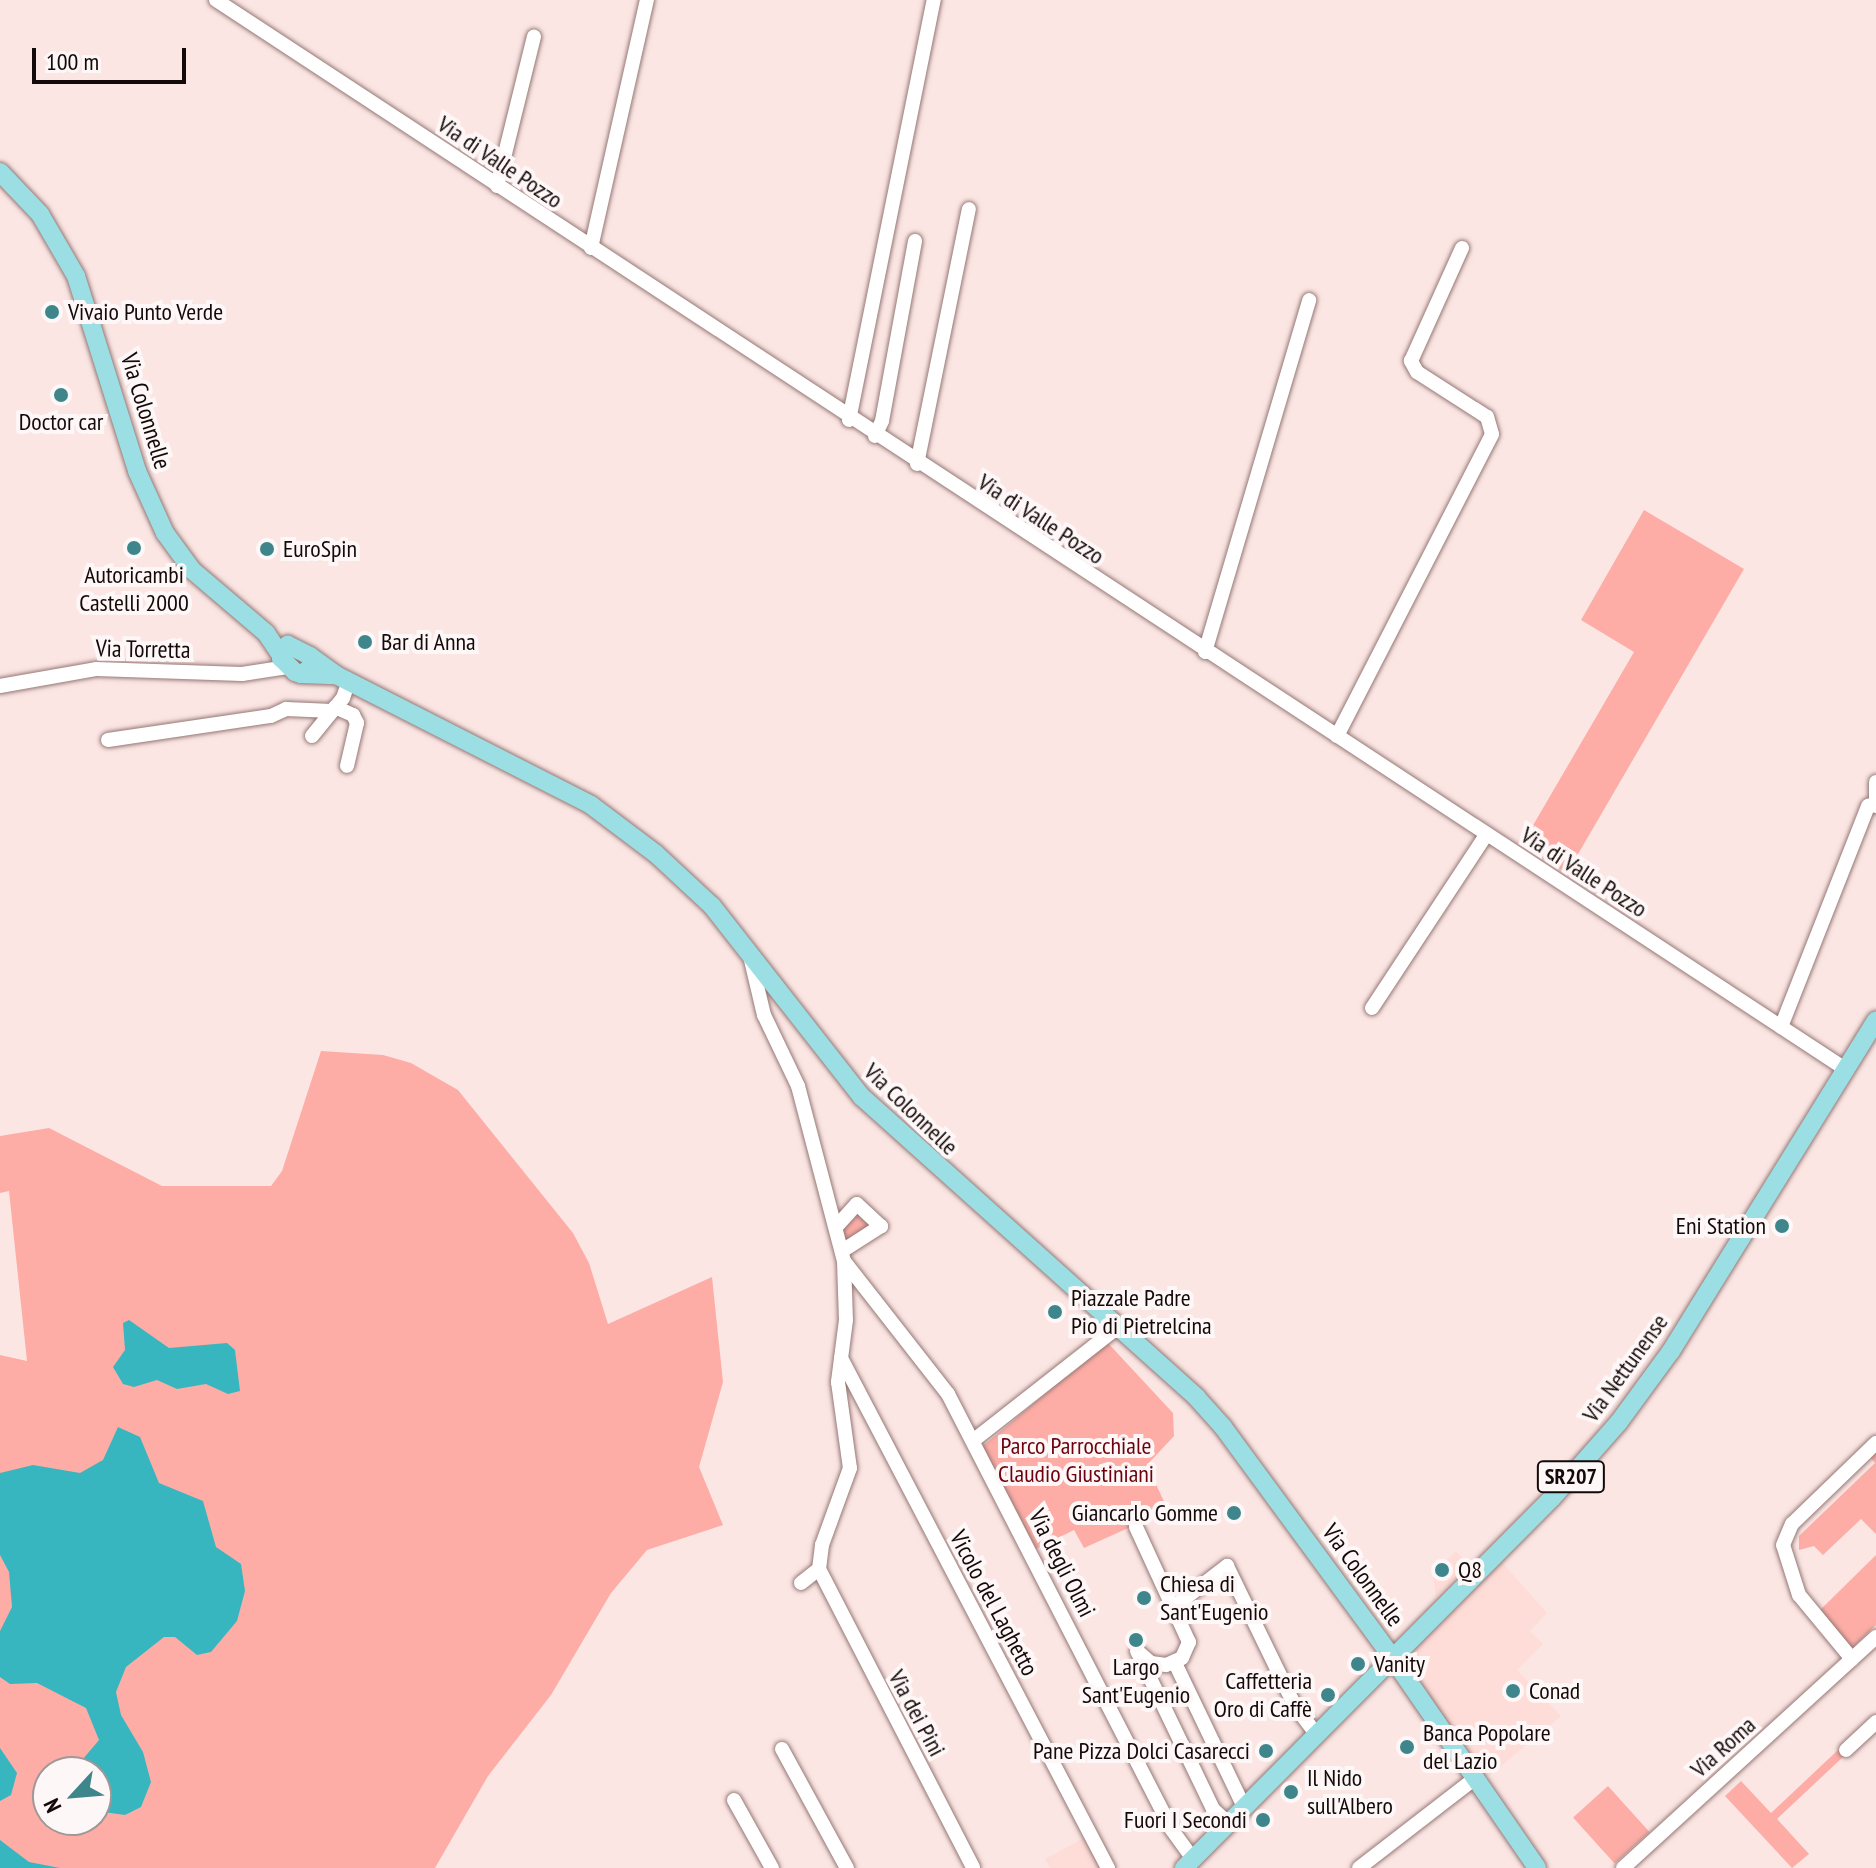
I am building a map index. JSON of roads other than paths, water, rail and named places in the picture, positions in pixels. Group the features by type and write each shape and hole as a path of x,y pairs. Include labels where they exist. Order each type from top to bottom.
{"main road":[{"name":"Via Colonnelle","path":"0,172 40,214 76,276 137,471 165,533 199,578 286,657 343,678"},
{"name":"Via Colonnelle","path":"286,657 310,656 343,678 604,814 671,867 749,948 862,1097 1118,1327 1223,1427 1391,1656 1537,1868"},
{"name":"Via Nettunense","path":"1188,1863 1391,1656 1552,1498 1637,1400 1876,1020"}],"street":[{"name":"Via di Valle Pozzo","path":"216,0 849,420 1781,1027 1849,1062"},
{"path":"591,248 647,0"},
{"path":"849,420 934,0"},
{"path":"497,186 534,36"},
{"path":"917,464 969,209"},
{"path":"875,436 915,241"},
{"path":"1337,736 1492,434 1487,417 1417,372 1410,358 1462,248"},
{"path":"1205,652 1309,300"},
{"name":"Via Torretta","path":"0,686 96,669 242,674 286,657"},
{"path":"312,736 333,709 343,678"},
{"path":"108,740 271,716 286,709 333,709 353,715 357,723 347,766"},
{"path":"1781,1027 1872,806 1876,782"},
{"path":"1372,1008 1486,835"},
{"name":"Vicolo del Laghetto","path":"749,948 764,1015 798,1086 843,1256 838,1388 850,1468 820,1570"},
{"path":"1849,1062 1876,1043"},
{"path":"836,1227 857,1204 881,1226 843,1256"},
{"name":"Via degli Olmi","path":"843,1256 948,1394 1188,1863"},
{"path":"974,1440 1118,1327"},
{"name":"Vicolo del Laghetto","path":"841,1357 1108,1868"},
{"path":"1852,1659 1799,1595 1783,1545 1790,1526 1876,1443"},
{"path":"1136,1527 1189,1642 1175,1663"},
{"path":"1175,1606 1227,1566 1295,1706 1315,1733"},
{"path":"801,1583 820,1570"},
{"name":"Via dei Pini","path":"820,1570 973,1868"},
{"name":"Via Roma","path":"1623,1868 1876,1637"},
{"path":"1175,1663 1156,1665 1137,1651 1213,1809 1228,1823"},
{"path":"1175,1663 1244,1807"},
{"path":"1846,1750 1876,1722"},
{"path":"782,1749 847,1868"},
{"path":"1359,1868 1474,1779"},
{"path":"734,1800 772,1868"}],"water":[{"path":"129,1320 169,1348 227,1343 235,1350 240,1391 228,1394 206,1384 177,1389 157,1380 134,1387 123,1384 113,1367 125,1350 123,1323"},
{"path":"118,1427 140,1437 159,1483 203,1501 216,1547 241,1564 245,1591 237,1621 211,1652 197,1655 175,1637 164,1637 126,1667 116,1692 121,1715 143,1752 151,1782 141,1807 125,1815 112,1813 112,1756 86,1756 99,1740 86,1708 37,1683 10,1684 0,1677 0,1631 12,1607 9,1572 0,1555 0,1473 33,1465 80,1473 103,1460"},
{"path":"0,1748 17,1773 11,1795 0,1801"},
{"path":"0,1840 29,1862 60,1868 0,1868"}],"place":[{"name":"Vivaio Punto Verde","path":"52,312"},
{"name":"Doctor car","path":"61,395"},
{"name":"Autoricambi Castelli 2000","path":"134,548"},
{"name":"EuroSpin","path":"267,549"},
{"name":"Bar di Anna","path":"365,642"},
{"name":"Eni Station","path":"1782,1226"},
{"name":"Piazzale Padre Pio di Pietrelcina","path":"1055,1312"},
{"name":"Giancarlo Gomme","path":"1234,1513"},
{"name":"Q8","path":"1442,1570"},
{"name":"Chiesa di Sant'Eugenio","path":"1144,1598"},
{"name":"Largo Sant'Eugenio","path":"1136,1640"},
{"name":"Vanity","path":"1358,1664"},
{"name":"Conad","path":"1513,1691"},
{"name":"Caffetteria Oro di Caffè","path":"1328,1695"},
{"name":"Banca Popolare del Lazio","path":"1407,1747"},
{"name":"Pane Pizza Dolci Casarecci","path":"1266,1751"},
{"name":"Il Nido sull'Albero","path":"1291,1792"},
{"name":"Fuori I Secondi","path":"1263,1820"}],"park label":[{"name":"Parco Parrocchiale Claudio Giustiniani","path":"1076,1460"}]}
